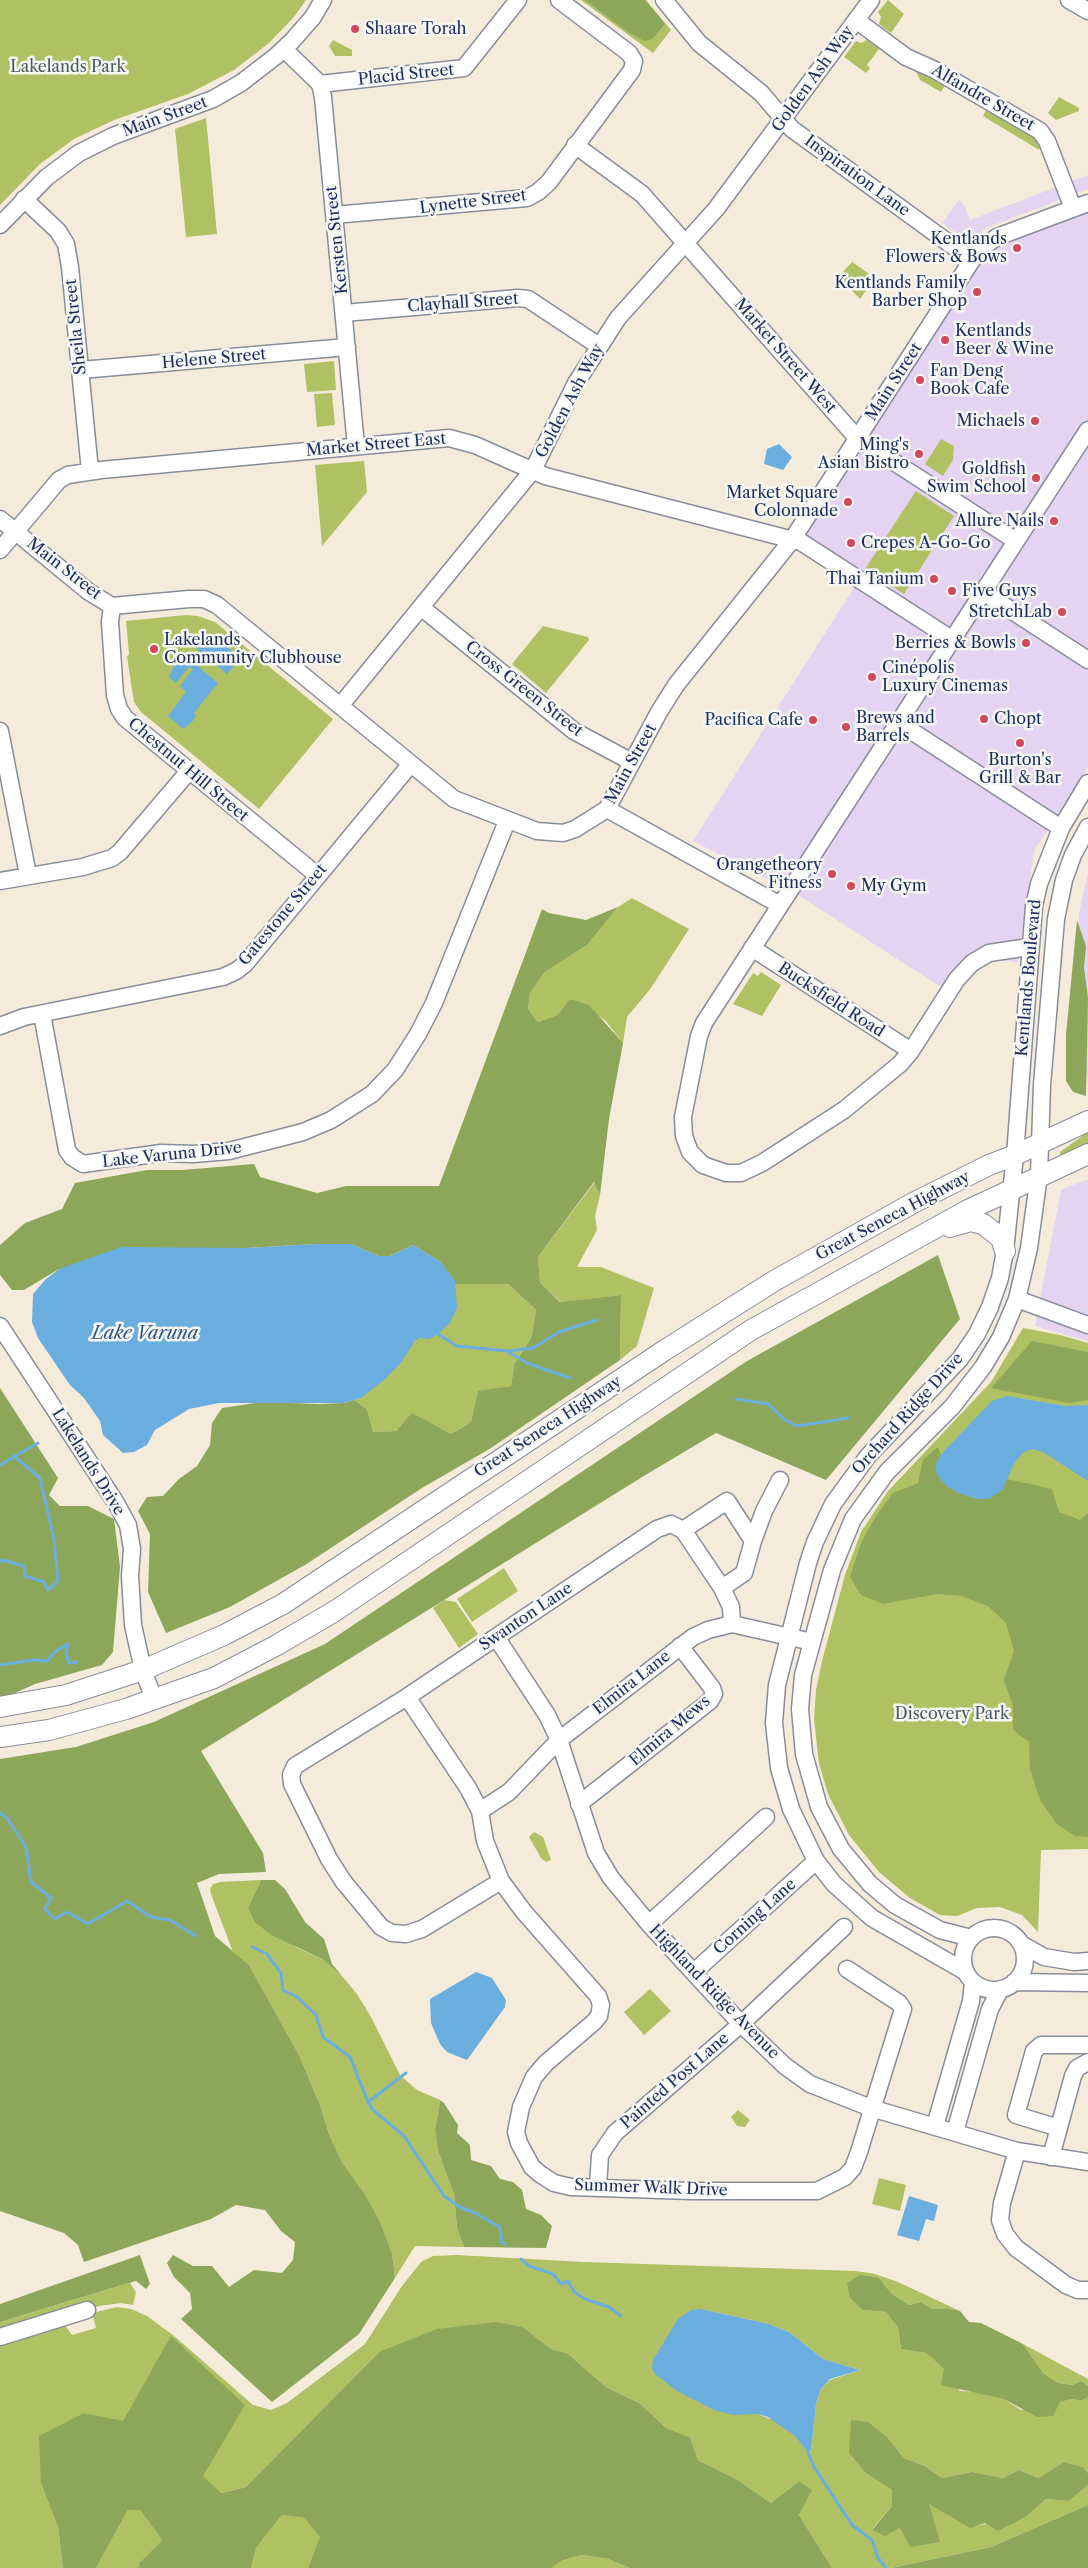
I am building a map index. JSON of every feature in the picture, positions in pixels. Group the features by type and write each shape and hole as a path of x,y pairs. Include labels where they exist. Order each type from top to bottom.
{"main road":[{"name":"Great Seneca Highway","path":"0,1707 66,1695 143,1670 224,1635 283,1604 665,1350 774,1281 912,1203 989,1165 1015,1155 1088,1120"},
{"name":"Great Seneca Highway","path":"0,1737 77,1724 214,1678 335,1611 751,1330 901,1245 1039,1175 1088,1154"},
{"path":"901,1245 971,1221 983,1224 992,1230 1001,1238 1005,1251"}],"street":[{"name":"Main Street","path":"0,225 58,167 79,153 113,136 213,99 241,83 284,49 307,24 323,0"},
{"name":"Placid Street","path":"320,84 464,68 518,0"},
{"name":"Lynette Street","path":"334,215 527,198 538,192 549,182 632,70 634,61 629,53 559,0"},
{"name":"Golden Ash Way","path":"340,706 533,470 564,406 599,346 640,292 716,209 784,120 871,0"},
{"path":"1069,0 1088,11"},
{"name":"Inspiration Lane","path":"671,3 699,43 761,93 792,129 972,260"},
{"name":"Alfandre Street","path":"856,20 902,54 935,70 1040,131 1048,141 1081,205"},
{"path":"284,49 320,84"},
{"name":"Kersten Street","path":"320,84 356,446"},
{"name":"Market Street West","path":"576,145 642,194 857,438 1016,541"},
{"name":"Sheila Street","path":"24,199 58,231 66,244 81,370 90,471"},
{"name":"Main Street","path":"0,519 89,592 112,606 189,599 204,600 217,605 410,765 454,799 537,831 563,833 590,822 606,809 676,685 792,540 972,260 984,246 997,237 1081,205"},
{"name":"Clayhall Street","path":"344,313 518,298 528,299 599,346"},
{"name":"Helene Street","path":"81,370 347,347"},
{"path":"1030,947 1000,951 980,957 965,970 910,1051 894,1069 844,1110 754,1168 733,1173 717,1171 703,1165 690,1152 683,1131 684,1111 699,1036 708,1017 1088,430"},
{"name":"Market Street East","path":"0,550 59,480 68,475 90,471 356,446 455,439 475,445 545,476 801,542 952,640"},
{"path":"983,592 1088,660"},
{"name":"Chestnut Hill Street","path":"112,606 115,695 119,709 132,724 317,875"},
{"name":"Cross Green Street","path":"422,608 574,731 632,762"},
{"path":"899,723 1061,828"},
{"path":"0,731 28,875"},
{"name":"Gatestone Street","path":"0,1026 24,1017 230,974 245,964 410,765"},
{"path":"0,881 83,867 112,858 120,852 189,771"},
{"name":"Kentlands Boulevard","path":"1015,1155 1028,967 1040,884 1061,828 1088,783"},
{"path":"606,809 780,905"},
{"name":"Lake Varuna Drive","path":"42,1014 67,1150 77,1162 83,1164 161,1153 193,1154 229,1151 303,1132 331,1120 372,1094 395,1070 418,1034 434,1003 507,821"},
{"name":"Kentlands Boulevard","path":"1039,1175 1042,1085 1059,900 1073,855 1088,827"},
{"name":"Bucksfield Road","path":"752,948 910,1051"},
{"path":"1000,951 1028,967"},
{"name":"Orchard Ridge Drive","path":"969,1977 872,1918 834,1884 816,1861 791,1809 779,1768 774,1723 777,1685 789,1636 815,1542 834,1504 868,1456 944,1378 973,1341 990,1308 1000,1278 1005,1251 1015,1155"},
{"name":"Orchard Ridge Drive","path":"971,1938 940,1930 896,1905 870,1884 841,1849 819,1807 804,1754 800,1710 803,1676 832,1570 853,1519 887,1472 952,1407 983,1367 1001,1337 1017,1299 1029,1248 1039,1175"},
{"path":"1017,1299 1088,1325"},
{"name":"Lakelands Drive","path":"0,1326 116,1502 128,1525 132,1549 130,1576 133,1625 143,1670 154,1699"},
{"path":"722,1588 744,1573 764,1511 780,1480"},
{"path":"732,1624 731,1607 722,1588 683,1530 727,1501 753,1542"},
{"name":"Swanton Lane","path":"501,1881 422,1928 406,1934 392,1933 381,1927 342,1881 292,1784 292,1775 302,1760 408,1696 657,1529 671,1524 683,1530"},
{"name":"Elmira Lane","path":"480,1811 509,1792 559,1740 680,1646 708,1630 732,1624 812,1642"},
{"name":"Highland Ridge Avenue","path":"496,1637 547,1715 559,1740 596,1853 611,1878 649,1924 741,2024 785,2066 810,2084 872,2108 1017,2151 1088,2162"},
{"name":"Elmira Mews","path":"579,1804 710,1701 714,1694 712,1688 680,1646"},
{"name":"Summer Walk Drive","path":"408,1696 480,1811 485,1841 501,1881 539,1929 590,1984 598,1996 601,2005 599,2016 594,2022 546,2063 534,2077 521,2107 516,2132 519,2143 532,2167 554,2182 571,2187 817,2191 844,2177 852,2168 889,2058 902,2010 899,2003 847,1969"},
{"path":"649,1924 766,1817"},
{"name":"Corning Lane","path":"694,1972 816,1861"},
{"name":"Painted Post Lane","path":"598,2187 600,2155 614,2133 741,2024 844,1927"},
{"path":"935,2126 971,2001 969,1977 963,1962 964,1949 971,1938 985,1929 994,1928 1008,1931 1021,1944 1044,1957 1074,1962 1088,1961"},
{"path":"969,1977 986,1990 1000,1990 1010,1986 1021,1975 1025,1965 1021,1944"},
{"path":"1014,1982 1088,1983"},
{"path":"955,2132 990,2009 1000,1990"},
{"path":"1059,2128 1016,2115 1034,2052 1041,2045 1088,2045"},
{"path":"1051,2157 1073,2076 1077,2068 1088,2062"},
{"path":"1017,2151 1002,2203 1000,2220 1005,2234 1016,2248 1066,2285 1078,2290 1088,2290"},
{"path":"0,2337 88,2310"}],"shaded area":[{"path":"1088,175 1088,189 986,228 970,243 942,223 959,200 963,203 970,220"},
{"path":"1088,211 1088,767 1034,851 1018,963 969,953 944,989 795,893 693,841 862,575 803,537 985,254 996,246"},
{"path":"1088,873 1088,1084 1073,978 1080,909"},
{"path":"1088,1179 1088,1341 1035,1326 1061,1190"}],"green space":[{"name":"Lakelands Park","path":"0,0 306,0 294,17 269,43 234,70 188,94 114,120 74,139 40,164 0,205"},
{"path":"581,0 646,0 671,30 653,53"},
{"path":"585,0 645,0 665,24 652,39 644,41 628,32"},
{"path":"888,0 904,14 891,33 879,24 881,17 878,12"},
{"path":"333,40 352,50 352,56 335,56 329,46"},
{"path":"867,40 879,49 867,65 870,68 866,73 844,57 856,41 861,43"},
{"path":"913,65 946,84 941,92 920,80"},
{"path":"1059,97 1079,108 1079,111 1056,120 1048,113"},
{"path":"987,108 1034,137 1040,146 1039,150 983,116"},
{"path":"206,118 217,234 186,237 175,129"},
{"path":"852,262 875,278 860,299 839,276"},
{"path":"334,361 336,390 307,392 304,364"},
{"path":"332,393 335,425 317,427 314,394"},
{"path":"941,439 954,446 953,460 943,476 925,464"},
{"path":"364,461 367,492 322,546 315,465"},
{"path":"916,491 954,516 904,594 865,569"},
{"path":"186,615 198,616 215,622 333,719 259,809 141,712 134,702 127,657 129,654 126,621"},
{"path":"543,626 588,637 589,640 546,693 512,664"},
{"path":"632,898 689,929 651,988 627,1017 623,1043 605,1020 570,999 557,1015 538,1022 528,1009 530,991 545,972 587,945 618,907"},
{"path":"618,907 587,945 545,972 530,992 528,1009 538,1022 557,1015 570,999 589,1005 623,1043 609,1119 600,1195 594,1182 538,1257 540,1282 560,1302 621,1295 620,1360 491,1448 422,1488 305,1565 230,1607 166,1633 148,1592 150,1534 138,1511 147,1497 163,1496 179,1479 197,1466 210,1445 212,1423 222,1408 262,1402 319,1404 344,1403 354,1400 367,1409 373,1432 396,1431 412,1413 451,1434 471,1422 478,1391 511,1386 514,1365 531,1338 536,1310 508,1284 455,1284 441,1262 413,1245 390,1256 378,1256 351,1244 316,1244 247,1248 59,1269 24,1290 12,1290 0,1275 0,1245 25,1223 62,1209 75,1183 147,1170 182,1170 254,1164 260,1177 317,1193 346,1186 439,1186 542,909 549,913 586,920"},
{"path":"1077,920 1086,946 1084,968 1088,998 1086,1096 1073,1092 1066,1081 1066,1035"},
{"path":"761,972 781,985 762,1016 733,1004 753,973 758,976"},
{"path":"1088,1132 1088,1146 1060,1158 1060,1152"},
{"path":"595,1182 600,1195 595,1216 597,1230 577,1267 601,1267 654,1288 637,1346 620,1360 621,1295 561,1302 540,1282 538,1257"},
{"path":"938,1255 960,1319 826,1480 716,1433 201,1751 263,1853 266,1872 219,1874 197,1883 215,1936 249,1965 299,2055 320,2105 329,2134 342,2162 364,2193 380,2222 392,2254 395,2278 359,2334 272,2402 181,2319 192,2309 190,2293 174,2277 167,2263 173,2255 193,2266 212,2266 229,2287 254,2270 282,2273 293,2260 295,2242 281,2231 265,2210 236,2205 211,2219 84,2262 78,2245 64,2233 0,2211 0,1759 76,1747 154,1722 325,1644 747,1361"},
{"path":"455,1284 508,1284 536,1310 531,1338 514,1365 511,1386 478,1392 471,1422 451,1434 412,1414 396,1431 373,1432 367,1409 354,1400 361,1398 420,1338"},
{"name":"Discovery Park","path":"1023,1328 1088,1343 1088,1849 1041,1850 1038,1932 1022,1915 1000,1907 977,1908 957,1916 940,1915 910,1898 879,1872 849,1835 828,1794 819,1764 814,1719 816,1690 822,1661 845,1575 861,1532 888,1491 991,1382"},
{"path":"1032,1341 1088,1352 1088,1400 1069,1403 991,1388"},
{"path":"0,1388 58,1478 49,1495 60,1506 88,1506 114,1519 120,1567 113,1652 102,1665 35,1684 4,1698 0,1698"},
{"path":"938,1447 941,1455 937,1461 948,1487 961,1494 977,1499 1002,1490 1007,1479 1052,1489 1059,1512 1080,1520 1088,1513 1088,1837 1075,1836 1057,1824 1040,1800 1030,1769 1029,1742 1013,1730 1013,1707 1004,1680 1014,1651 1006,1623 988,1606 961,1596 937,1594 883,1604 861,1595 850,1577 861,1543 876,1516 893,1493 918,1483 923,1460"},
{"path":"504,1568 518,1591 472,1622 457,1599"},
{"path":"444,1600 456,1602 478,1634 459,1648 433,1608"},
{"path":"534,1832 543,1837 551,1860 546,1862 541,1858 529,1837"},
{"path":"261,1880 248,1908 297,1948 322,1959 342,1976 357,1994 371,2017 400,2075 417,2090 440,2100 435,2130 438,2151 454,2194 457,2228 464,2247 415,2246 395,2278 392,2254 364,2193 342,2162 329,2134 320,2105 299,2055 249,1965 233,1952 211,1894 210,1889 213,1884 220,1882"},
{"path":"261,1880 275,1880 285,1889 305,1922 324,1939 332,1964 342,1976 322,1959 271,1935 255,1922 248,1908"},
{"path":"650,1989 671,2011 644,2035 624,2012"},
{"path":"440,2100 458,2125 457,2133 470,2145 471,2160 491,2166 500,2179 513,2182 522,2190 526,2209 541,2215 552,2226 546,2248 464,2247 457,2228 454,2194 438,2151 435,2130"},
{"path":"738,2110 750,2120 745,2127 737,2126 731,2117"},
{"path":"879,2178 906,2185 900,2211 872,2204"},
{"path":"140,2255 150,2284 146,2289 136,2281 0,2322 0,2304"},
{"path":"457,2255 584,2262 856,2271 875,2274 898,2282 960,2311 947,2308 933,2309 921,2302 909,2305 892,2294 879,2278 863,2310 886,2312 898,2328 901,2349 926,2353 944,2369 960,2391 983,2392 1004,2399 1021,2410 1072,2399 1081,2401 1088,2397 1088,2473 1083,2467 1064,2462 1038,2478 1019,2470 1003,2478 972,2472 942,2478 925,2466 904,2458 888,2438 867,2474 892,2490 892,2506 872,2529 928,2503 970,2527 1027,2516 1046,2499 1069,2501 1088,2485 1088,2505 991,2547 891,2568 832,2568 799,2515 811,2490 799,2481 771,2503 738,2480 698,2460 690,2437 666,2428 641,2404 606,2387 567,2353 551,2349 523,2327 379,2352 246,2487 220,2493 203,2476 123,2422 84,2413 41,2484 58,2527 63,2568 0,2568 0,2340 64,2324 72,2335 96,2328 92,2313 117,2307 131,2309 147,2316 173,2335 253,2405 271,2410 287,2403 365,2344 402,2286 421,2262 433,2256","holes":["701,2309 769,2324 789,2332 823,2359 860,2370 830,2380 821,2389 816,2404 811,2450 809,2453 795,2436 778,2422 758,2414"]},
{"path":"860,2275 879,2278 892,2294 909,2305 921,2302 933,2309 947,2308 960,2311 969,2322 981,2323 1023,2344 1043,2373 1058,2383 1072,2385 1082,2381 1088,2386 1088,2397 1081,2401 1072,2399 1060,2402 1053,2416 1037,2417 1004,2399 941,2385 944,2369 926,2353 901,2349 898,2328 886,2312 863,2310 850,2298 847,2283"},
{"path":"130,2283 136,2292 133,2305 121,2303 99,2306 0,2334 0,2322"},
{"path":"496,2322 523,2327 551,2349 567,2353 606,2387 641,2404 666,2428 690,2437 698,2460 738,2480 771,2503 799,2481 812,2490 799,2515 832,2568 630,2568 608,2559 581,2555 561,2561 552,2568 308,2568 320,2537 304,2518 282,2515 256,2548 251,2568 138,2568 139,2563 162,2540 140,2510 128,2510 96,2568 63,2568 58,2527 41,2484 39,2436 84,2413 123,2421 171,2336 245,2405 203,2476 221,2493 246,2487 379,2352 437,2329"},
{"path":"1023,2344 1088,2379 1088,2386 1082,2381 1072,2385 1058,2383 1043,2373"},
{"path":"851,2420 868,2422 888,2438 904,2458 925,2466 942,2478 972,2472 1003,2478 1019,2470 1038,2478 1064,2462 1083,2467 1088,2473 1088,2485 1069,2501 1046,2499 1027,2516 998,2531 985,2523 970,2528 929,2504 940,2542 910,2547 900,2528 885,2536 872,2530 892,2506 892,2490 867,2474 849,2453"},
{"path":"1088,2505 1088,2568 891,2568 991,2547"},
{"path":"128,2510 140,2510 162,2540 139,2563 138,2568 96,2568"},
{"path":"282,2515 304,2518 321,2537 308,2568 251,2568 256,2548"},
{"path":"581,2555 608,2559 630,2568 552,2568 561,2561"}],"water":[{"path":"779,444 792,457 783,470 764,464 767,449"},
{"path":"210,633 241,658 227,674 197,649"},
{"path":"186,656 218,683 194,713 196,715 193,721 183,729 168,716 186,692 180,686 193,669 189,667 176,683 169,677 175,663"},
{"name":"Lake Varuna","path":"351,1244 378,1256 390,1256 413,1245 441,1262 455,1281 457,1308 450,1323 429,1339 420,1338 415,1341 400,1364 383,1381 361,1398 344,1403 219,1403 189,1409 155,1430 147,1445 134,1452 123,1453 103,1435 100,1421 84,1398 70,1385 38,1338 32,1322 33,1294 45,1280 59,1269 121,1247 247,1248"},
{"path":"1007,1396 1065,1406 1088,1405 1088,1481 1043,1452 1032,1449 1024,1452 1015,1462 1002,1490 989,1499 977,1499 961,1494 948,1487 939,1478 935,1470 937,1461 944,1451 992,1401"},
{"path":"476,1972 492,1978 506,2000 505,2007 467,2060 447,2052 440,2044 431,2023 430,1999"},
{"path":"909,2196 938,2205 934,2221 926,2219 919,2241 897,2235"},
{"path":"701,2309 769,2324 789,2332 823,2359 860,2370 830,2379 821,2389 816,2404 811,2450 808,2453 795,2436 768,2417 758,2414 733,2415 714,2410 677,2391 655,2374 652,2368 653,2360 678,2319 691,2310"}],"waterway":[{"path":"507,1351 533,1348 559,1332 597,1320"},
{"path":"438,1334 457,1346 507,1351 527,1363 570,1378"},
{"path":"736,1399 768,1404 785,1420 797,1426 848,1418"},
{"path":"0,1465 38,1443"},
{"path":"0,1562 3,1560 24,1566 25,1576 44,1582 48,1590 58,1581 54,1539 40,1478 14,1456"},
{"path":"0,1665 33,1660 47,1661 56,1651 68,1644 66,1654 69,1663 77,1662"},
{"path":"0,1813 7,1818 26,1847 31,1882 51,1898 45,1909 55,1919 67,1912 88,1924 127,1901 151,1917 170,1920 196,1936"},
{"path":"252,1947 267,1954 281,1973 283,1990 297,1997 316,2015 323,2037 350,2057 372,2109 404,2136 444,2196 460,2207 500,2227 502,2242 505,2244"},
{"path":"368,2102 406,2073"},
{"path":"521,2259 529,2266 553,2274 561,2284 568,2281 574,2292 585,2299 609,2307 621,2316"},
{"path":"808,2453 814,2467 852,2525 872,2540 878,2558 886,2568"}],"place":[{"name":"Shaare Torah","path":"355,29"},
{"name":"Kentlands Flowers & Bows","path":"1017,248"},
{"name":"Kentlands Family Barber Shop","path":"977,292"},
{"name":"Kentlands Beer & Wine","path":"945,340"},
{"name":"Fan Deng Book Cafe","path":"920,380"},
{"name":"Michaels","path":"1035,421"},
{"name":"Ming's Asian Bistro","path":"919,454"},
{"name":"Goldfish Swim School","path":"1036,478"},
{"name":"Market Square Colonnade","path":"848,502"},
{"name":"Allure Nails","path":"1054,521"},
{"name":"Crepes A-Go-Go","path":"851,543"},
{"name":"Thai Tanium","path":"934,579"},
{"name":"Five Guys","path":"952,591"},
{"name":"StretchLab","path":"1062,612"},
{"name":"Berries & Bowls","path":"1026,643"},
{"name":"Lakelands Community Clubhouse","path":"154,649"},
{"name":"Cinépolis Luxury Cinemas","path":"872,677"},
{"name":"Chopt","path":"984,719"},
{"name":"Pacifica Cafe","path":"813,720"},
{"name":"Brews and Barrels","path":"846,727"},
{"name":"Burton's Grill & Bar","path":"1020,743"},
{"name":"Orangetheory Fitness","path":"832,874"},
{"name":"My Gym","path":"851,886"}]}
